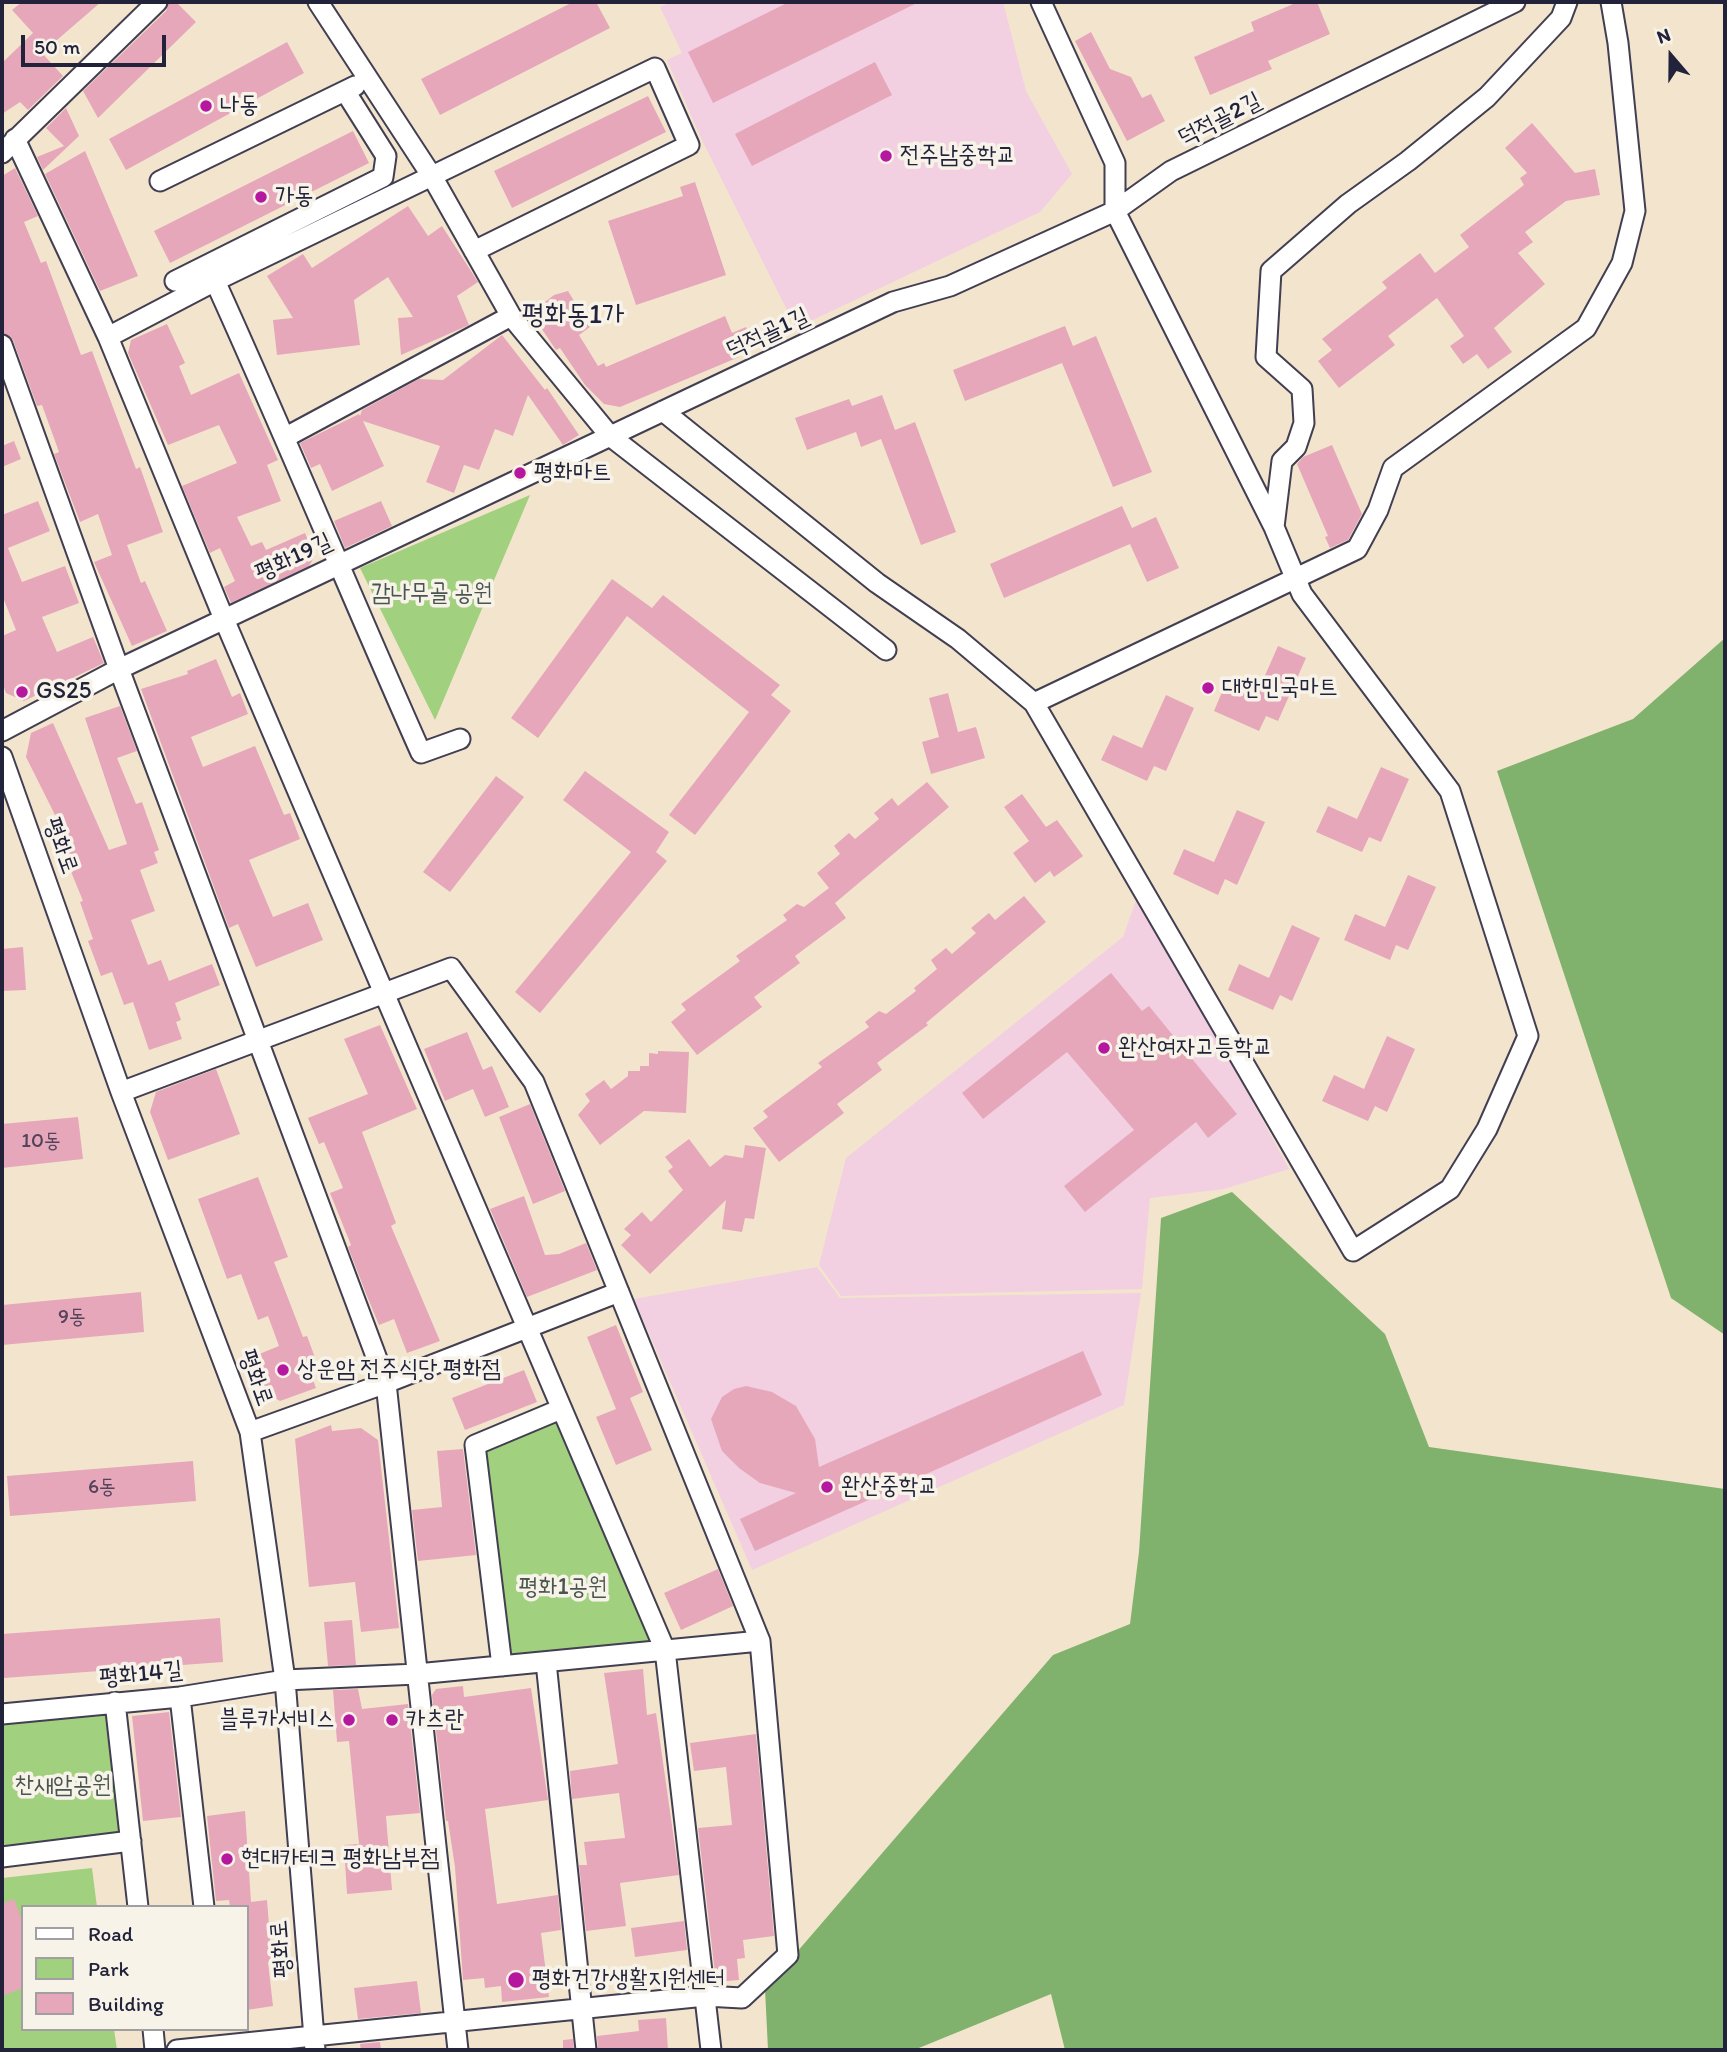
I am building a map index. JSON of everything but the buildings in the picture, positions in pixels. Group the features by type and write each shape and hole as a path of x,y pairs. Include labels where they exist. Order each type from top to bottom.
{"street":[{"path":"157,2 8,146 108,337 224,619 665,1650 711,2050"},
{"path":"318,2 433,178 512,316 610,436 887,650"},
{"path":"663,411 877,583 958,639 1034,703 1353,1251 1450,1189 1487,1129 1528,1036 1450,791 1302,594 1274,527 1115,211 1115,163 1041,2"},
{"name":"덕적골2길","path":"950,286 1115,211 1171,171 1515,2"},
{"path":"1274,527 1282,461 1296,447 1304,423 1303,389 1266,357 1271,271 1348,204 1408,161 1486,97 1561,18 1567,2"},
{"path":"1034,703 1357,549 1378,510 1393,468 1586,328 1622,263 1635,211 1611,2"},
{"path":"108,337 215,281 433,178 655,68 689,145 474,251"},
{"path":"160,181 369,79"},
{"path":"175,281 383,177 386,156 345,91"},
{"path":"215,281 286,437 338,565 421,753 460,739"},
{"name":"덕적골1길","path":"610,436 893,302 950,286"},
{"path":"286,437 512,316"},
{"path":"2,345 118,668 386,1384 458,2050"},
{"name":"평화19길","path":"2,731 118,668 610,436"},
{"name":"평화로","path":"2,757 121,1092 250,1432 285,1680 315,2042"},
{"path":"121,1092 451,968 534,1082 760,1641 788,1955 742,1998 705,1996 455,2022 315,2042 219,2042 177,2050"},
{"path":"250,1432 386,1384 619,1292"},
{"path":"502,1666 475,1445 561,1409"},
{"name":"평화14길","path":"2,1714 180,1697 285,1680 417,1674 760,1641"},
{"path":"546,1662 586,2050"},
{"path":"180,1697 204,1905"},
{"path":"115,1702 138,1905"},
{"path":"2,1857 131,1841"},
{"path":"153,2031 155,2050"}],"shaded area":[{"name":"전주남중학교","path":"671,2 1003,2 1026,91 1072,174 1040,212 796,328 701,138 667,60 682,53 660,7"},
{"name":"완산여자고등학교","path":"1139,892 1289,1169 1224,1189 1150,1198 1142,1289 841,1296 819,1265 846,1158 1123,937"},
{"name":"완산중학교","path":"817,1267 840,1298 1141,1293 1124,1405 752,1570 634,1299"}],"green space":[{"name":"감나무골 공원","path":"530,495 435,720 360,568"},
{"path":"1725,638 1725,1335 1671,1298 1497,771 1633,719"},
{"path":"1232,1192 1385,1334 1429,1447 1725,1489 1725,2050 1065,2050 1051,1994 914,2050 768,2050 765,1989 1053,1655 1130,1624 1139,1552 1161,1218"},
{"name":"평화1공원","path":"561,1409 665,1650 502,1666 475,1445"},
{"name":"찬새암공원","path":"115,1702 131,1841 2,1857 2,1714"},
{"path":"92,1868 97,1905 21,1905 21,2031 114,2031 117,2050 2,2050 2,1878"}],"place":[{"name":"나동","path":"206,106"},
{"name":"전주남중학교","path":"886,156"},
{"name":"가동","path":"261,197"},
{"name":"평화마트","path":"520,473"},
{"name":"대한민국마트","path":"1208,688"},
{"name":"GS25","path":"22,692"},
{"name":"완산여자고등학교","path":"1104,1048"},
{"name":"상운암 전주식당 평화점","path":"283,1370"},
{"name":"완산중학교","path":"827,1487"},
{"name":"블루카서비스","path":"349,1720"},
{"name":"카츠란","path":"392,1720"},
{"name":"현대카테크 평화남부점","path":"227,1859"},
{"name":"평화건강생활지원센터","path":"516,1980"}],"district":[{"name":"평화동1가","path":"573,316"}]}
